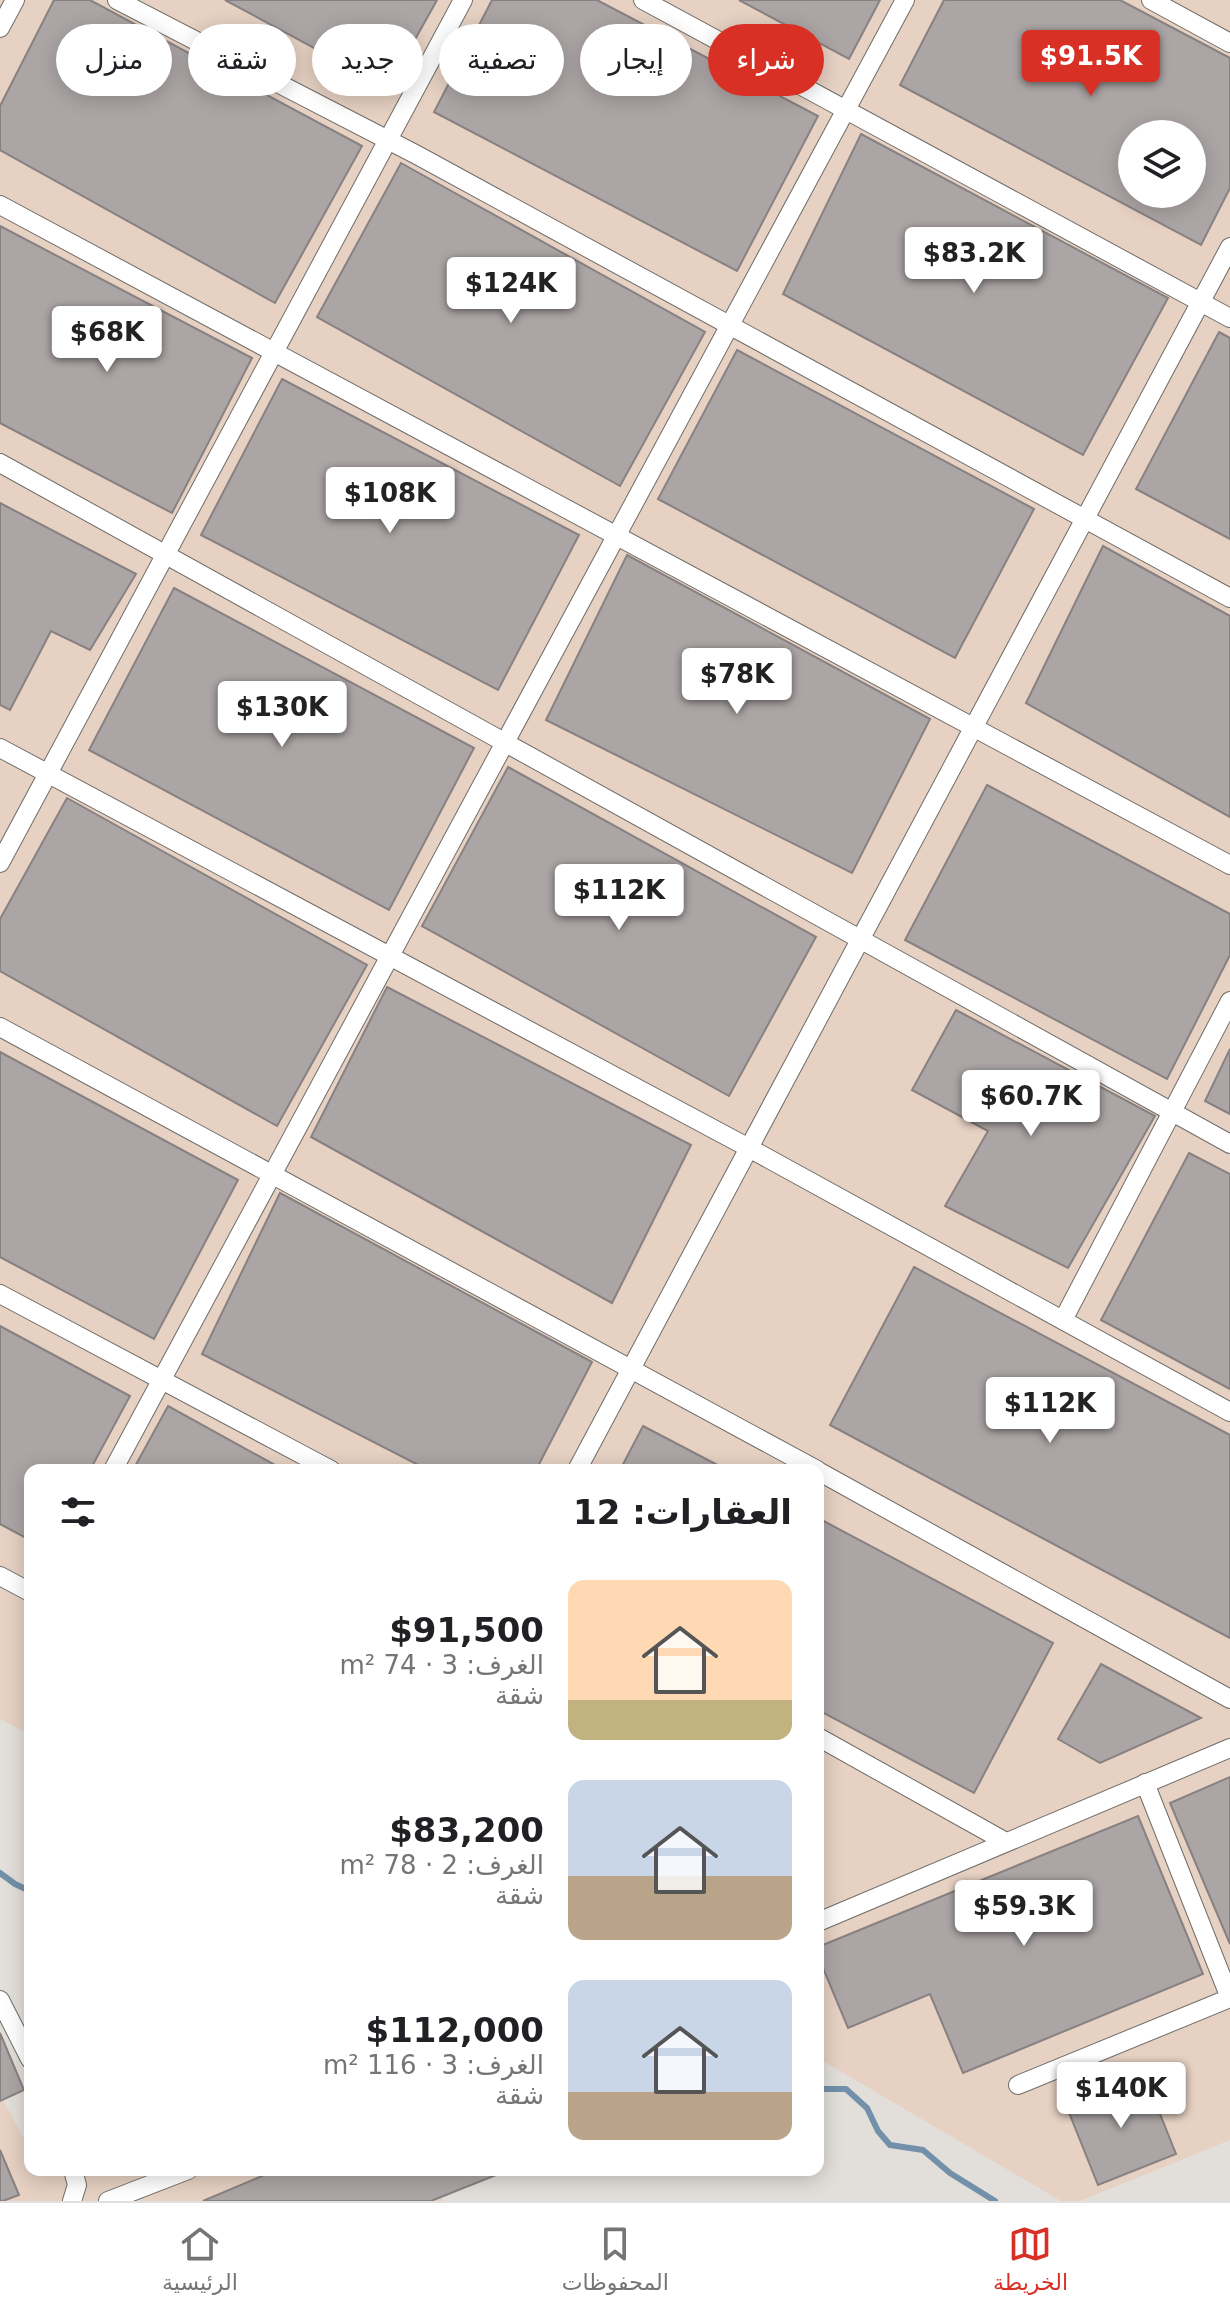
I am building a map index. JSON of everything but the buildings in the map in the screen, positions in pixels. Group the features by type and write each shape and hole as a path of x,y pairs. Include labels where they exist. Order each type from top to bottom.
{"street":[{"path":"0,28 15,0"},
{"path":"117,0 388,139 1230,598"},
{"path":"0,863 463,0"},
{"path":"643,0 1230,318"},
{"path":"116,1464 905,0"},
{"path":"1151,0 1230,43"},
{"path":"0,205 1230,865"},
{"path":"580,1464 1230,247"},
{"path":"0,463 1230,1144"},
{"path":"0,748 749,1148 1230,1412"},
{"path":"1063,1320 1230,1001"},
{"path":"0,1027 807,1464"},
{"path":"0,1294 320,1464"},
{"path":"824,1473 1230,1699"},
{"path":"0,1576 24,1589"},
{"path":"824,1740 1006,1842"},
{"path":"824,1919 1230,1748"},
{"path":"1018,2085 1230,1998 1145,1783"},
{"path":"0,2000 24,2047"},
{"path":"72,2201 77,2185 75,2176"},
{"path":"108,2201 173,2176"}],"shaded area":[{"path":"0,0 1230,0 1230,2140 1080,2201 1061,2201 824,2062 824,1464 24,1464 24,1732 0,1719"},
{"path":"0,2094 24,2139 24,2176 433,2176 443,2201 0,2201"}],"waterway":[{"path":"0,1873 24,1888"},
{"path":"824,2089 846,2089 867,2108 878,2131 890,2145 923,2150 950,2173 995,2201"}]}
